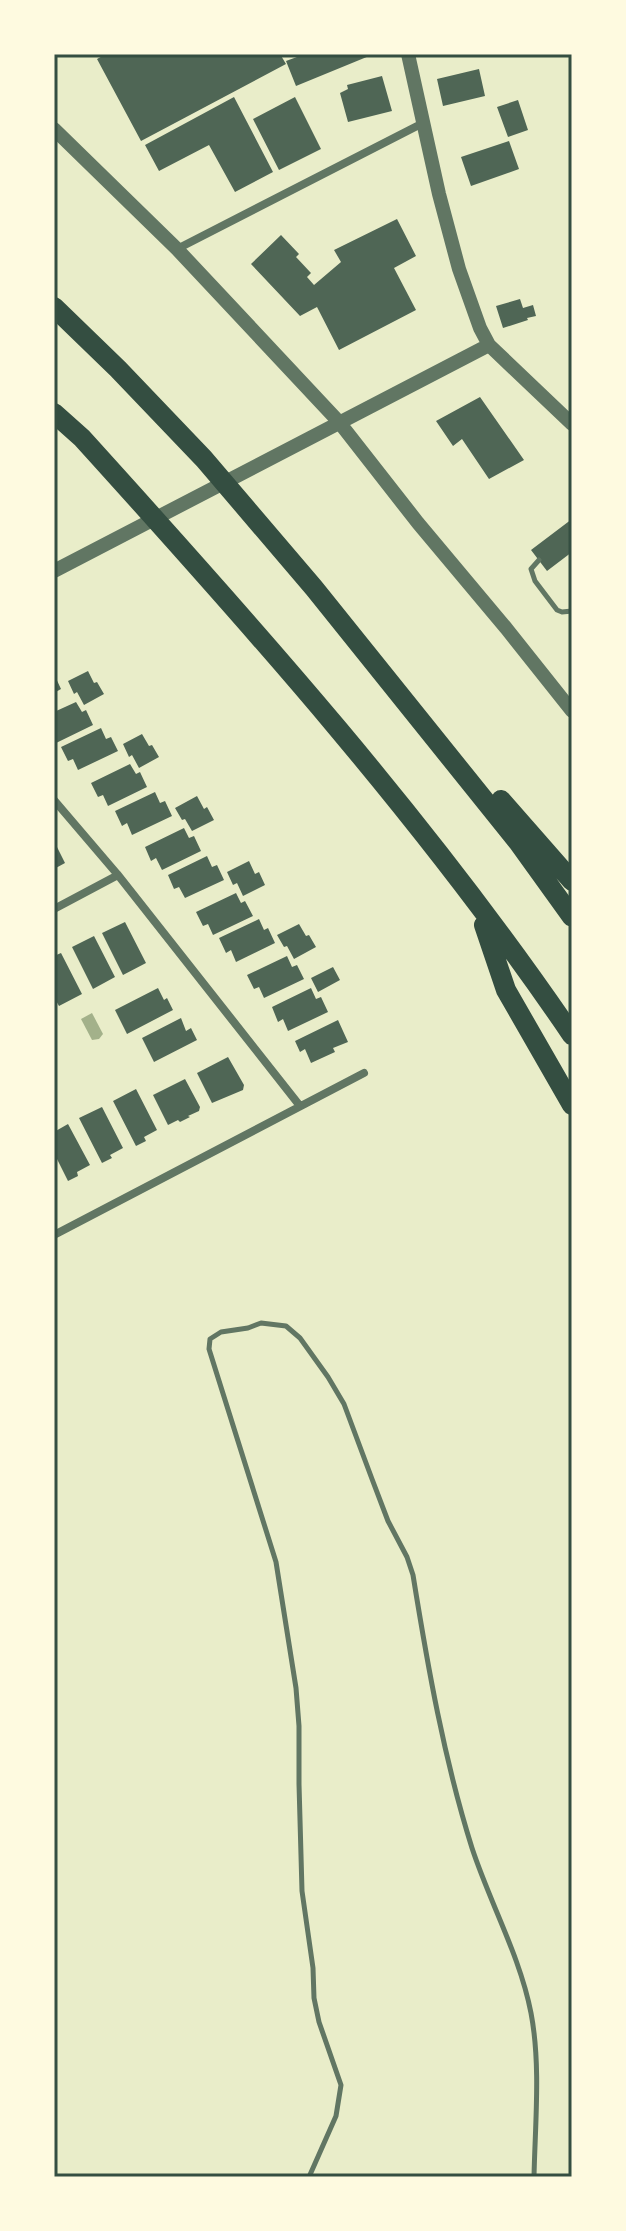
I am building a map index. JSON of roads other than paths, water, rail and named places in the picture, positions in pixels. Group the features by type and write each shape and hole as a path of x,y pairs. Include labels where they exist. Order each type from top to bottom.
{"highway":[{"path":"54,307 204,459 572,881"},
{"path":"54,413 82,438 242,614 438,851 572,1035"},
{"path":"314,588 518,842 572,917"},
{"path":"478,906 506,990 572,1105"}],"street":[{"path":"408,54 459,269 473,310 489,345 572,424"},
{"path":"177,249 423,123"},
{"path":"54,129 177,249 339,422 572,711"},
{"path":"54,571 489,345"},
{"path":"54,800 118,875 300,1106"},
{"path":"54,909 118,875"},
{"path":"54,1235 364,1073"}],"lane":[{"path":"539,560 531,569 535,581 557,610 572,611"},
{"path":"309,2177 336,2116 341,2085 314,1998 312,1957 302,1891 296,1688 276,1562 209,1349 210,1339 216,1335 261,1323 286,1326 300,1338 328,1377 344,1404 388,1521 413,1575 438,1720 458,1803 531,2014 536,2057 534,2177"}]}
